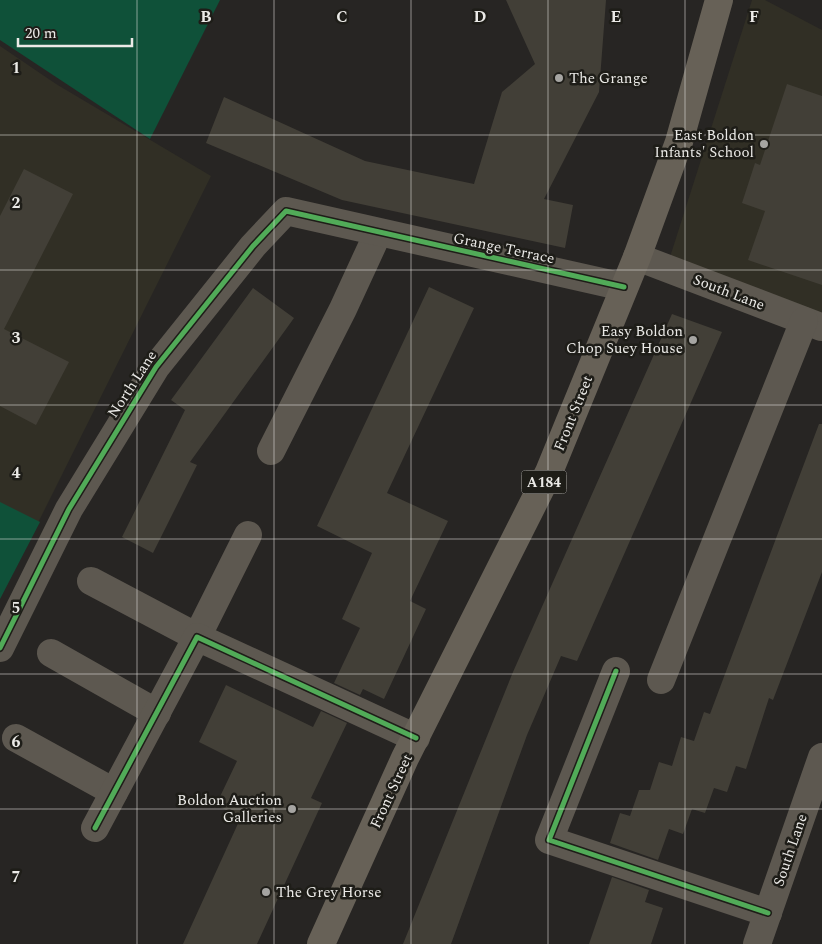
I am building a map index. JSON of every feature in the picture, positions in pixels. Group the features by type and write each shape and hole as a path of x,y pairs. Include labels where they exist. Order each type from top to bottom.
{"main road":[{"name":"Front Street","path":"321,944 416,738 549,472 637,257 680,142 719,0"}],"street":[{"name":"North Lane","path":"0,648 69,509 156,367 253,246 286,212 378,233"},
{"name":"Grange Terrace","path":"378,233 624,287"},
{"path":"271,451 378,233"},
{"name":"South Lane","path":"637,257 813,324"},
{"path":"661,680 813,324"},
{"path":"95,828 157,713 248,535"},
{"path":"91,581 196,637 416,738"},
{"path":"51,653 157,713"},
{"path":"616,670 549,840 768,913"},
{"path":"16,738 114,792"},
{"name":"South Lane","path":"757,944 822,757"}],"shaded area":[{"name":"East Boldon Infants' School","path":"752,0 765,0 822,30 822,314 670,257"},
{"path":"0,46 56,84 211,176 0,599"}],"green space":[{"path":"0,0 220,0 150,139 0,40"},
{"path":"0,502 40,522 0,599"}],"building":[{"path":"506,0 606,0 599,92 544,199 573,205 565,248 342,200 206,143 224,97 365,161 474,184 502,92 535,64"},
{"path":"787,84 822,96 822,285 748,260 765,211 742,203 755,163 760,165"},
{"path":"24,169 73,194 4,329 69,362 36,425 0,406 0,216"},
{"path":"429,287 474,308 387,493 448,521 410,601 426,609 384,699 363,689 360,695 334,683 360,628 342,619 372,553 317,526"},
{"path":"253,288 294,318 190,462 197,465 153,553 122,537 185,410 171,400"},
{"path":"672,314 722,332 577,661 561,656 527,735 451,944 403,944 513,672"},
{"path":"819,424 822,424 822,572 773,700 769,698 746,769 736,766 727,792 714,788 705,813 692,809 683,834 669,829 658,860 610,843 620,813 630,816 639,790 650,790 659,762 672,766 681,737 694,741 704,712 710,714"},
{"path":"226,685 313,727 321,711 347,723 311,798 322,803 257,944 183,944 241,817 216,805 237,761 199,742"},
{"path":"612,877 649,890 645,902 663,908 651,944 589,944"}],"cycle path":[{"path":"0,648 69,509 156,367 253,246 286,211 624,287"},
{"path":"95,828 197,637 416,738"},
{"path":"616,671 549,840 768,913"}],"place":[{"name":"The Grange","path":"559,78"},
{"name":"East Boldon Infants' School","path":"764,144"},
{"name":"Easy Boldon Chop Suey House","path":"693,340"},
{"name":"Boldon Auction Galleries","path":"292,809"},
{"name":"The Grey Horse","path":"266,892"}]}
